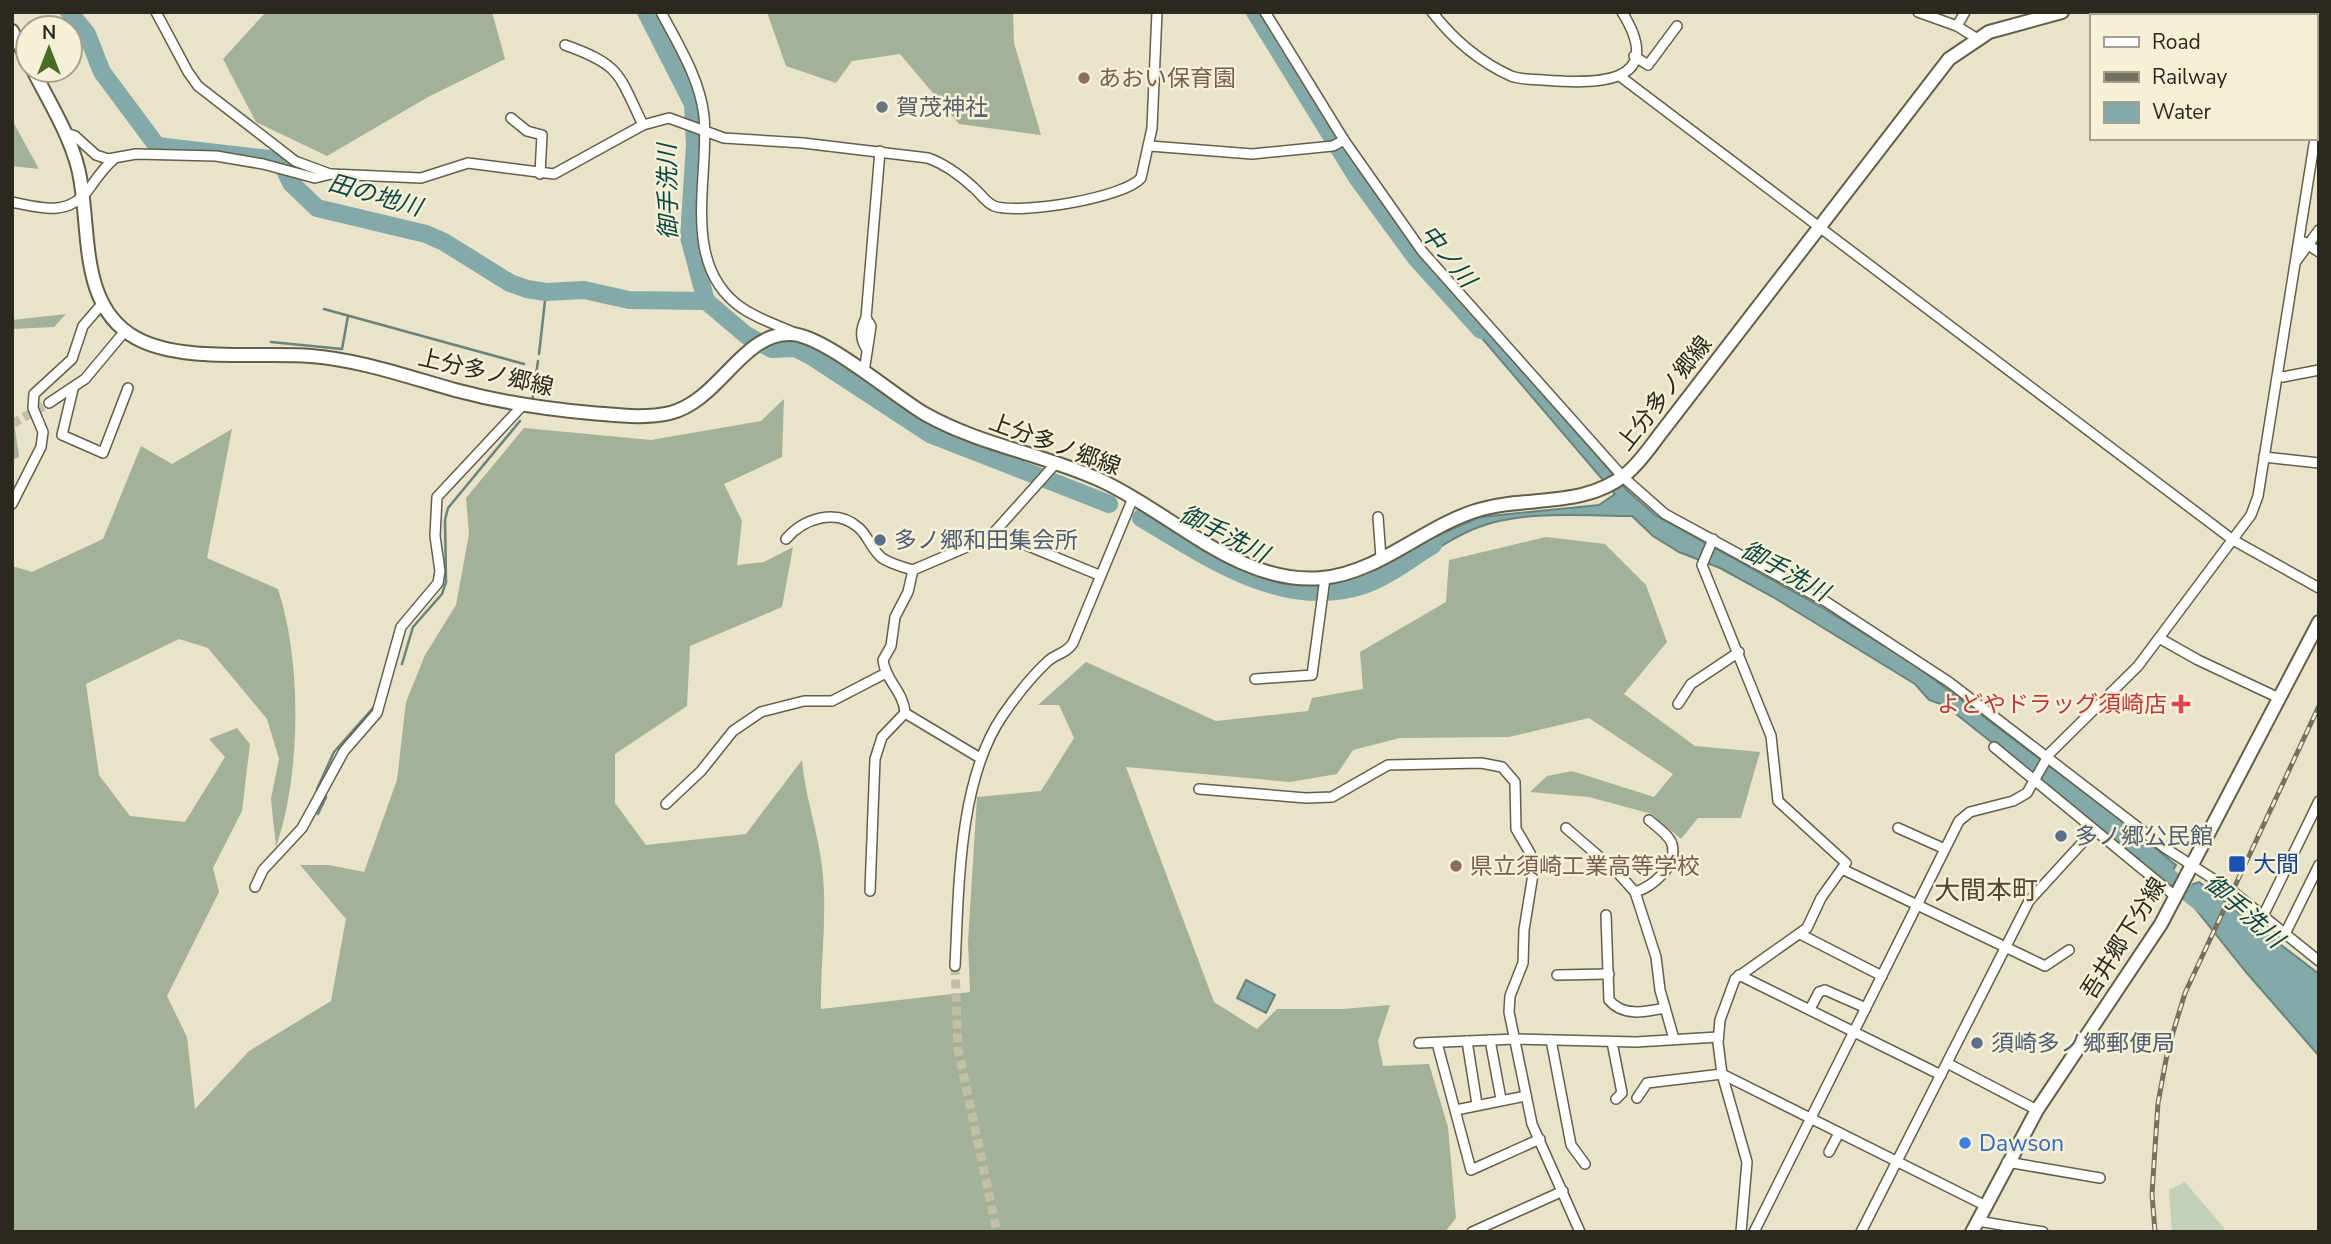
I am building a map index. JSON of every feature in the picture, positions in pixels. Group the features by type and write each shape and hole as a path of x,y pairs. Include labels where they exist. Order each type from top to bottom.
{"main road":[{"name":"上分多ノ郷線","path":"40,84 66,133 77,162 92,269 102,304 125,331 149,344 176,351 309,356 349,361 523,405 619,416 669,413 697,402 747,352 779,335 797,334 864,372 942,422 1054,466 1101,480 1248,565 1284,577 1324,582 1381,558 1475,511 1563,499 1620,479 1664,429 1940,68 1976,38 2062,12"},
{"name":"吾井郷下分線","path":"1975,1227 2036,1111 2134,966 2176,894 2319,622"}],"street":[{"path":"156,12 198,86 295,161 331,174"},
{"path":"660,12 691,74 702,104 701,211 707,255 714,275 726,294 742,308 797,334"},
{"path":"66,133 75,136 96,155 114,159 135,154 203,155 315,178 331,174 421,178 462,164 476,163 540,174 561,171 643,125 668,118 686,122 724,138 880,151 937,161 994,206 1016,208 1080,200 1123,190 1141,178 1150,146 1157,12"},
{"path":"1265,12 1339,143 1422,251 1620,479 1665,514 1712,542 1825,601 1949,682 2189,868 2232,891 2284,936 2319,961"},
{"path":"1432,12 1453,38 1512,76 1563,83 1588,83 1621,77 1627,73 1634,56 1634,40 1622,12"},
{"path":"1918,12 1957,26 1976,38"},
{"path":"1957,26 1965,12"},
{"path":"1634,56 1648,65 1677,26"},
{"path":"565,45 597,57 612,67 643,125"},
{"path":"1621,77 2233,540 2319,588"},
{"path":"512,118 527,131 542,135 540,174"},
{"path":"1754,1232 1813,1119 1963,815 2022,797 2036,779 2046,759 2138,666 2255,507 2296,261 2304,242 2315,140"},
{"path":"1150,146 1252,154 1339,143"},
{"path":"864,372 866,348 870,344 871,326 866,318 880,151"},
{"path":"12,202 53,210 83,197 114,159"},
{"path":"2304,242 2319,230"},
{"path":"2304,242 2319,252"},
{"path":"12,504 41,447 43,432 33,408 34,394 72,359 83,326 102,304"},
{"path":"49,403 73,389 96,368 125,331"},
{"path":"2278,374 2283,377 2319,370"},
{"path":"73,389 62,435 103,453 128,388"},
{"path":"255,887 263,870 302,828 344,751 377,713 401,627 438,583 440,571 435,536 438,496 523,405"},
{"path":"2264,457 2319,463"},
{"path":"786,539 795,528 813,519 846,521 859,528 880,556 913,570 986,539 1054,466"},
{"path":"955,966 968,811 980,758 1009,706 1049,660 1067,652 1133,498"},
{"path":"1378,517 1381,558"},
{"path":"994,532 1099,575"},
{"path":"1712,542 1702,565 1739,652 1773,743 1778,801 1846,863 1821,898 1812,921 1800,934 1739,975 1727,998 1718,1037 1722,1074 1747,1162 1741,1232"},
{"path":"870,891 875,759 882,737 905,713 904,702 886,673 883,660 891,646 895,617 908,592 913,570"},
{"path":"1255,679 1312,675 1324,582"},
{"path":"2159,638 2198,660 2279,698"},
{"path":"1678,704 1691,684 1739,652"},
{"path":"666,804 701,771 733,731 761,712 812,700 832,701 886,673"},
{"path":"905,713 980,758"},
{"path":"1994,747 2036,779 2093,831 2176,894"},
{"path":"1199,789 1306,798 1332,797 1388,765 1402,763 1481,763 1502,767 1510,773 1517,791 1516,829 1530,853 1534,868 1524,930 1523,963 1509,1004 1531,1121 1580,1232"},
{"path":"2262,918 2319,801"},
{"path":"1635,892 1647,889 1660,878 1672,850 1671,841 1649,820"},
{"path":"1566,828 1617,872 1635,892 1656,957 1665,1008 1674,1039"},
{"path":"1898,828 1945,849"},
{"path":"1861,1232 2034,895 2093,831"},
{"path":"2284,936 2319,865"},
{"path":"1842,869 2045,965 2069,950"},
{"path":"1606,915 1609,1000 1616,1007 1634,1013 1665,1008"},
{"path":"1800,934 1882,976"},
{"path":"1557,975 1609,974"},
{"path":"1739,975 1941,1074"},
{"path":"1810,1009 1819,992 1825,990 1866,1008"},
{"path":"1419,1043 1516,1039 1612,1042 1718,1037"},
{"path":"1490,1040 1501,1099"},
{"path":"1551,1040 1571,1145 1585,1164"},
{"path":"1467,1041 1477,1104"},
{"path":"1612,1042 1622,1093 1616,1099"},
{"path":"1437,1043 1471,1170 1540,1139"},
{"path":"1947,1063 2036,1111"},
{"path":"1637,1098 1647,1083 1722,1074 1986,1206"},
{"path":"1456,1110 1527,1096"},
{"path":"1829,1152 1839,1133"},
{"path":"2007,1162 2100,1178"},
{"path":"1472,1232 1563,1191"},
{"path":"1975,1227 2043,1232"}],"green space":[{"path":"266,12 492,12 505,59 428,97 327,156 256,122 223,59"},
{"path":"767,12 1013,12 1014,43 1041,135 959,124 900,54 852,61 836,83 786,66"},
{"path":"12,120 39,169 12,166"},
{"path":"66,314 54,327 12,329 12,320"},
{"path":"784,399 782,457 724,484 742,521 737,565 764,562 793,547 782,607 690,646 687,706 615,754 615,803 646,845 746,834 802,760 824,885 821,1009 970,992 968,942 977,797 1041,791 1074,738 1059,705 1038,705 1086,662 1216,721 1308,711 1312,698 1363,689 1360,652 1446,602 1449,560 1546,537 1605,544 1646,585 1667,642 1624,694 1695,746 1760,752 1741,818 1698,818 1681,839 1652,814 1589,797 1530,792 1547,776 1572,771 1654,797 1673,774 1589,718 1509,737 1400,738 1353,750 1337,774 1290,782 1126,767 1214,1002 1257,1029 1277,1009 1343,1009 1390,1005 1378,1041 1383,1066 1429,1064 1448,1127 1456,1218 1445,1232 12,1232 12,566 32,572 103,539 141,446 172,464 232,429 207,558 278,589 286,618 295,684 294,753 290,787 276,847 271,799 279,759 267,719 208,648 179,639 86,684 99,775 130,816 185,822 225,757 209,739 237,728 250,744 242,811 213,868 219,892 167,996 187,1037 195,1109 249,1051 331,1001 346,919 300,865 329,865 364,872 397,780 406,702 425,655 456,605 469,534 466,498 524,428 651,440 761,421"},
{"path":"12,407 19,457 12,460"},
{"path":"2185,1182 2227,1232 2172,1232 2169,1190"}],"water":[{"path":"1470,311 1627,490 1655,515 1823,608 1915,665 2112,813 2176,865 2167,882 1946,706 1929,700 1915,684 1773,597 1720,568 1679,552 1653,536 1632,516 1555,515 1497,522 1463,534 1417,562 1411,552 1443,533 1480,517 1599,505 1615,494 1463,316"},
{"path":"2199,882 2319,974 2319,1056 2186,897 2193,884"},
{"path":"1246,980 1275,995 1266,1013 1237,998"}],"waterway":[{"name":"田の地川","path":"69,12 87,34 102,72 157,146 269,159 283,166 291,183 317,208 426,234 444,242 510,283 527,289 546,292 584,290 629,300 706,301"},
{"name":"御手洗川","path":"646,12 693,104 695,145 689,237 706,301 746,335 772,349 795,348 811,356 930,434 1109,504"},
{"name":"中ノ川","path":"1255,12 1358,179 1416,258 1481,330"},
{"path":"539,354 546,292"},
{"path":"324,309 524,364"},
{"path":"271,342 342,349 348,316"},
{"path":"532,402 538,361"},
{"path":"402,664 413,627 442,594 446,582 445,520 448,508 520,421"},
{"name":"御手洗川","path":"1141,518 1192,549 1247,576 1276,586 1305,591 1334,591 1373,582 1433,545"},
{"path":"317,789 334,752 373,708"},
{"path":"318,814 326,797"},
{"name":"御手洗川","path":"2151,863 2206,907"}],"tunnel":[{"path":"12,424 49,403"},
{"path":"955,966 958,1049 997,1232"}],"railway":[{"path":"2155,1232 2152,1194 2158,1103 2168,1049 2185,993 2319,706"}],"place":[{"name":"あおい保育園","path":"1084,78"},
{"name":"賀茂神社","path":"882,107"},
{"name":"多ノ郷和田集会所","path":"880,540"},
{"name":"よどやドラッグ須崎店","path":"2181,704"},
{"name":"多ノ郷公民館","path":"2061,836"},
{"name":"大間","path":"2237,864"},
{"name":"県立須崎工業高等学校","path":"1456,866"},
{"name":"須崎多ノ郷郵便局","path":"1977,1043"},
{"name":"Dawson","path":"1965,1143"}],"district":[{"name":"大間本町","path":"1986,890"}]}
